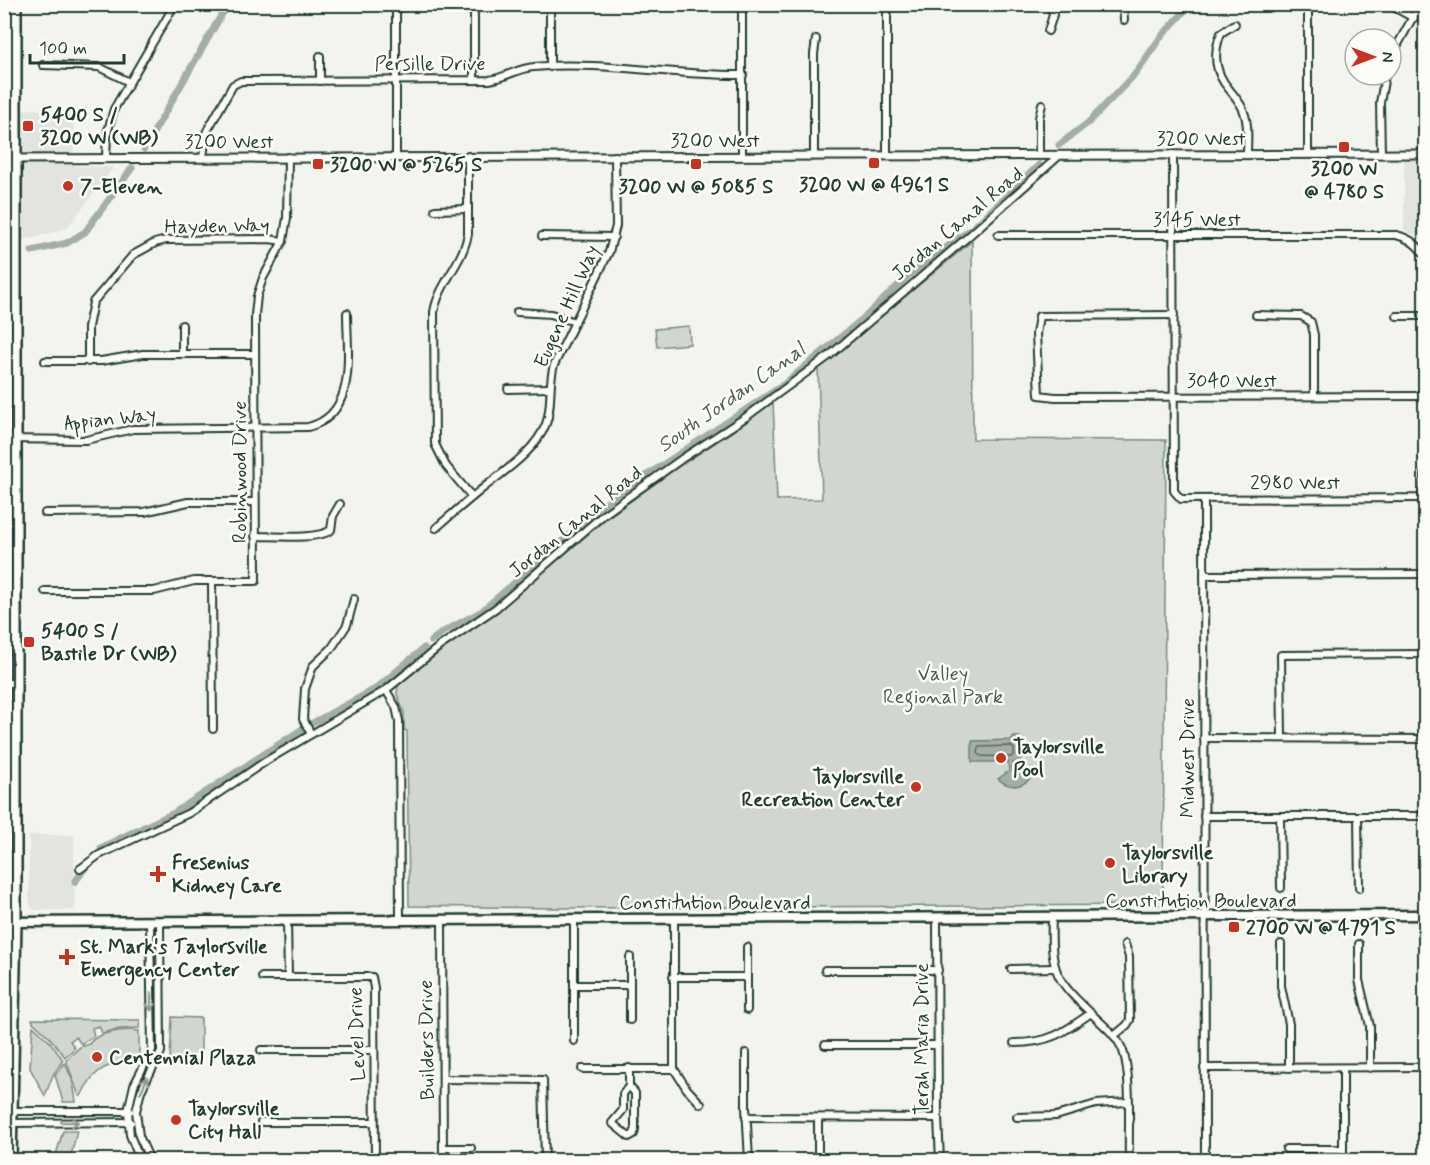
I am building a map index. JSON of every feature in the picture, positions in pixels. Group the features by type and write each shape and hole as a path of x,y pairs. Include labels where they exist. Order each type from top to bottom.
{"main road":[{"path":"11,1161 8,1142 12,1112 16,922 16,4"},
{"name":"Constitution Boulevard","path":"4,922 1425,915"}],"street":[{"path":"106,158 110,122 129,82 173,7 162,4"},
{"path":"396,4 396,157"},
{"path":"474,4 474,80"},
{"path":"550,4 550,67"},
{"path":"742,4 742,156"},
{"path":"887,4 887,155"},
{"path":"1048,31 1053,15 1051,4"},
{"path":"1123,4 1124,20"},
{"path":"1308,4 1308,154"},
{"path":"1388,4 1414,18"},
{"path":"1403,37 1420,4"},
{"path":"1235,24 1221,33 1216,49 1216,59 1221,78 1244,111 1247,122 1247,154"},
{"path":"814,156 816,39"},
{"path":"320,56 320,81"},
{"path":"43,65 99,67 129,82"},
{"name":"Persille Drive","path":"203,158 206,133 233,85 242,81 474,80 497,78 527,68 550,67 626,67 708,75 743,75"},
{"path":"1381,154 1380,104 1382,87"},
{"path":"1038,155 1039,117 1042,104"},
{"path":"1173,154 1174,396"},
{"name":"3200 West","path":"4,159 1425,154"},
{"name":"Jordan Canal Road","path":"80,869 99,855 189,813 246,773 386,690 440,646 496,608 603,515 746,417 829,356 970,236 1060,155"},
{"path":"468,156 466,245 442,286 435,306 434,425 435,444 439,456 472,497"},
{"name":"Eugene Hill Way","path":"436,528 524,454 537,440 548,416 554,365 615,237 615,156"},
{"name":"Robinwood Drive","path":"45,591 154,591 194,581 256,581 257,296 263,278 282,241 287,218 288,157"},
{"path":"435,210 468,209"},
{"name":"3145 West","path":"998,235 1396,235 1412,241 1425,258"},
{"path":"542,236 615,237"},
{"name":"Hayden Way","path":"88,362 88,327 93,302 138,251 166,240 269,239 282,241"},
{"path":"517,312 551,314 575,322"},
{"name":"Appian Way","path":"4,439 86,440 123,429 308,427 325,420 334,410 346,388 347,313"},
{"name":"3040 West","path":"1174,315 1038,316 1036,334 1038,395 1055,397 1425,396"},
{"path":"1256,315 1301,315 1311,322 1314,335 1314,396"},
{"path":"1397,315 1425,315"},
{"path":"182,325 182,354"},
{"path":"45,361 88,362 143,354 255,354"},
{"path":"508,389 550,388"},
{"name":"2980 West","path":"1174,396 1174,491 1180,498 1420,498 1424,494 1425,462"},
{"name":"Midwest Drive","path":"1204,499 1205,1161"},
{"path":"45,513 144,512 188,502 255,502"},
{"path":"255,536 327,533 331,530 333,516 339,504"},
{"path":"1204,575 1425,574"},
{"path":"212,581 213,729"},
{"path":"311,734 303,719 305,689 313,666 331,649 347,625 354,599"},
{"path":"1282,738 1281,655 1425,654"},
{"path":"4,683 17,683"},
{"path":"386,690 396,707 399,721 400,920"},
{"path":"1204,738 1425,739"},
{"path":"1204,816 1425,816"},
{"path":"1280,816 1281,888"},
{"path":"1358,816 1359,888"},
{"path":"4,820 16,820"},
{"path":"1052,917 1054,968 1065,987 1114,1036 1126,1060 1129,1161"},
{"name":"Terah Maria Drive","path":"938,918 940,1161"},
{"path":"574,919 574,1041"},
{"path":"674,919 674,1069 687,1089 701,1104"},
{"name":"Builders Drive","path":"442,920 443,1161"},
{"path":"287,921 288,977"},
{"path":"140,1161 133,1145 128,1111 134,1085 152,1050 150,923"},
{"path":"150,1161 140,1139 136,1111 141,1091 161,1052 160,923"},
{"path":"1281,944 1281,986 1288,1016 1289,1068"},
{"path":"1359,944 1359,980 1370,1026 1370,1068"},
{"path":"1114,1036 1130,1020 1129,957 1125,945"},
{"path":"747,947 747,1010"},
{"path":"630,957 630,1020"},
{"path":"1011,969 1054,968"},
{"path":"825,970 938,970"},
{"name":"Level Drive","path":"262,977 372,977 374,988 375,1161"},
{"path":"674,977 747,977"},
{"path":"574,985 630,985"},
{"path":"1014,1043 1036,1042 1052,1038 1091,1013"},
{"path":"825,1045 938,1045"},
{"path":"261,1050 374,1050"},
{"path":"746,1053 746,1118 749,1161"},
{"path":"629,1068 629,1086 623,1094 623,1110 612,1123 629,1137 634,1134 635,1130 635,1093 629,1086"},
{"path":"1204,1068 1425,1068"},
{"path":"1343,1068 1343,1161"},
{"path":"582,1069 674,1069"},
{"path":"442,1079 543,1080 545,1161"},
{"path":"1017,1117 1056,1116 1096,1104 1128,1102"},
{"path":"12,1112 136,1111"},
{"path":"746,1118 938,1118"},
{"path":"818,1118 818,1161"},
{"path":"11,1123 136,1122"},
{"path":"261,1122 374,1122"},
{"path":"443,1148 471,1148"},
{"path":"1286,1149 1342,1149"}],"shaded area":[{"path":"5,109 74,110 73,166 114,167 67,228 31,239 5,238"},
{"path":"1404,159 1425,159 1425,243 1404,230"},
{"path":"29,835 74,835 75,910 35,910 31,908"}],"green space":[{"name":"Valley Regional Park","path":"972,241 973,439 1166,440 1163,905 560,908 409,906 407,731 404,730 404,713 397,694 398,684 440,651 497,612 606,519 739,427 773,400 777,500 822,499 818,369"},
{"path":"689,326 690,344 657,347 655,329"},
{"path":"172,1017 201,1018 201,1065 195,1065 194,1060 170,1060"},
{"path":"32,1019 140,1020 139,1028 102,1033 99,1026 92,1028 94,1036 81,1044 76,1037 70,1041 75,1048 65,1057"},
{"path":"33,1026 50,1042 63,1060 53,1075 45,1096 30,1068"},
{"path":"129,1030 139,1031 139,1061 119,1063 104,1068 91,1079 79,1096 66,1060 96,1037"},
{"path":"65,1063 72,1079 76,1102 63,1102 55,1075"},
{"path":"63,1131 77,1131 70,1160 55,1158"}],"water":[{"path":"1013,737 1020,737 1020,762 1012,763 1020,763 1020,769 1012,768 1012,771 1021,771 1030,779 1014,786 998,779 1009,771 1008,762 972,762 972,741 1013,740"}],"waterway":[{"path":"144,149 229,4"},
{"name":"South Jordan Canal","path":"1059,145 1089,122 1136,73 1160,38 1191,4"},
{"name":"South Jordan Canal","path":"431,641 482,611 610,500 783,385 866,316 908,276 975,226 1039,165"},
{"path":"32,251 67,243 85,232 132,168"},
{"name":"South Jordan Canal","path":"309,725 377,688 424,648"},
{"name":"South Jordan Canal","path":"177,811 304,728"},
{"name":"South Jordan Canal","path":"142,828 174,813"},
{"name":"South Jordan Canal","path":"101,848 137,830"},
{"name":"South Jordan Canal","path":"75,882 85,868"}],"place":[{"name":"5400 S / 3200 W (WB)","path":"28,126"},
{"name":"3200 W @ 4780 S","path":"1344,147"},
{"name":"3200 W @ 4961 S","path":"874,163"},
{"name":"3200 W @ 5265 S","path":"318,164"},
{"name":"3200 W @ 5085 S","path":"696,164"},
{"name":"7-Eleven","path":"68,186"},
{"name":"5400 S / Bastile Dr (WB)","path":"29,642"},
{"name":"Taylorsville Pool","path":"1001,758"},
{"name":"Taylorsville Recreation Center","path":"916,787"},
{"name":"Taylorsville Library","path":"1110,863"},
{"name":"Fresenius Kidney Care","path":"158,874"},
{"name":"2700 W @ 4791 S","path":"1234,927"},
{"name":"St. Mark's Taylorsville Emergency Center","path":"67,957"},
{"name":"Centennial Plaza","path":"97,1057"},
{"name":"Taylorsville City Hall","path":"176,1120"}]}
